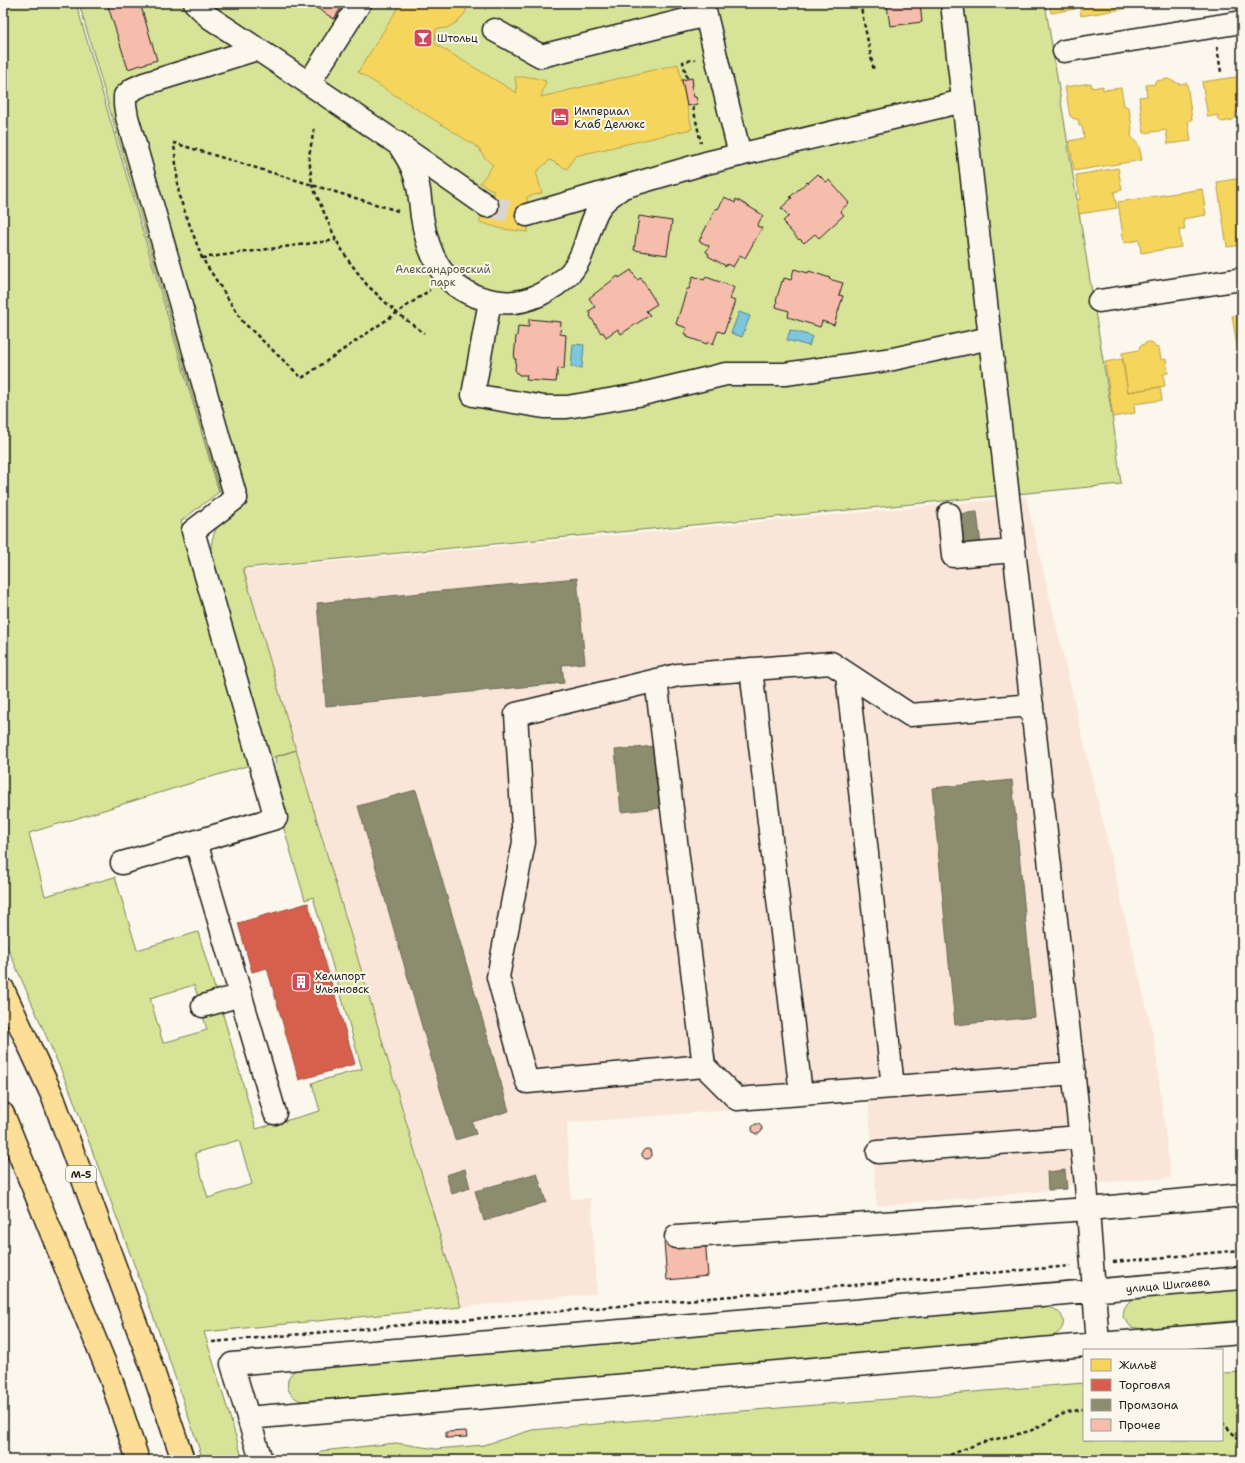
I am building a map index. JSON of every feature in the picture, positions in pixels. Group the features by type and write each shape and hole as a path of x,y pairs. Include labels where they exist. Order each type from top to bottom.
{"highway":[{"name":"М-5","path":"3,989 52,1095 150,1362 183,1460"},
{"path":"3,1114 110,1376 138,1460"}],"street":[{"path":"195,3 209,17 309,83 487,206"},
{"path":"309,83 360,3"},
{"path":"952,3 1081,1137 1098,1344"},
{"path":"494,30 542,56 706,15 740,155"},
{"path":"1064,51 1242,22"},
{"path":"122,863 276,818 193,531 236,498 127,117 125,105 125,96 133,89 144,84 257,49"},
{"path":"527,215 706,163 963,101"},
{"path":"398,144 414,170 420,194 425,235 430,252 437,266 446,278 462,290 478,298 490,301 504,303 524,300 545,293 560,282 572,270 585,248 599,208 625,186"},
{"path":"1099,301 1242,279"},
{"path":"490,301 473,395 544,407 567,407 638,395 726,374 785,374 893,359 990,338"},
{"path":"949,514 953,556 1014,551"},
{"path":"704,1066 527,1082 498,977 524,842 516,714 678,675 831,664 910,715 1032,705"},
{"path":"752,669 801,1094"},
{"path":"847,674 893,1087"},
{"path":"656,680 704,1066 737,1099 1074,1073"},
{"path":"196,842 275,1113"},
{"path":"203,1006 241,995"},
{"path":"878,1152 1081,1137"},
{"path":"676,1237 1088,1209 1242,1195"},
{"name":"улица Шигаева","path":"248,1418 232,1364 1094,1292 1242,1278"},
{"path":"261,1460 248,1418 1098,1344 1242,1333"}],"path":[{"path":"860,3 874,71"},
{"path":"684,66 687,78"},
{"path":"694,107 697,122"},
{"path":"314,129 309,156 312,185 336,240 349,261 368,285 396,313 424,333"},
{"path":"398,211 174,143 179,196 202,258 243,322 302,378 433,288"},
{"path":"202,258 336,240"},
{"path":"212,1342 1242,1250"},
{"path":"937,1460 980,1443 1030,1430 1066,1412 1083,1409"},
{"path":"1223,1423 1242,1443"}],"shaded area":[{"path":"1026,497 1154,1039 1171,1178 1068,1185 1068,1189 877,1206 868,1099 567,1123 571,1199 591,1198 597,1294 461,1307 243,570"}],"green space":[{"path":"3,3 76,3 219,492 181,521 250,765 29,833 45,896 115,877 137,950 198,932 216,992 198,997 194,985 150,998 163,1043 207,1030 203,1016 222,1011 256,1129 320,1111 312,1083 362,1069 313,897 305,900 279,812 280,796 275,757 296,750 461,1307 204,1332 243,1460 203,1460 170,1362 71,1093 3,937","holes":["239,1140 252,1184 208,1198 195,1153"]},
{"name":"Александровский парк","path":"79,3 1045,3 1114,428 1121,484 243,568 296,750 271,758 211,551 214,535 226,512"},
{"path":"1242,1287 1242,1320 1143,1329 1131,1327 1123,1317 1126,1305 1136,1297"},
{"path":"1042,1306 1050,1307 1057,1311 1063,1320 1063,1326 1060,1331 1047,1338 302,1401 296,1399 292,1395 288,1386 289,1376 298,1369"},
{"path":"1242,1372 1242,1460 314,1460 321,1451 396,1443 436,1449 484,1445 532,1430 1083,1383 1083,1441 1223,1441 1223,1373"}],"water":[{"path":"739,312 750,316 742,337 731,333"},
{"path":"790,330 812,336 809,346 787,340"},
{"path":"573,344 584,345 582,368 571,367"}],"building: Жильё":[{"name":"Империал Клаб Делюкс","path":"401,3 469,3 465,13 457,22 447,28 436,29 435,44 517,93 515,77 531,77 546,81 541,97 678,64 692,129 575,156 567,169 550,160 536,172 542,193 527,197 528,232 502,229 479,222 494,191 480,183 493,165 484,157 479,148 358,72"},
{"path":"1049,3 1074,3 1075,9 1051,13"},
{"path":"1079,3 1135,3 1135,7 1081,16"},
{"path":"1242,76 1242,112 1235,113 1236,117 1233,120 1222,122 1218,119 1218,115 1208,117 1202,82"},
{"path":"1168,79 1179,84 1187,83 1192,120 1188,121 1191,141 1168,144 1166,130 1144,133 1139,97 1147,96 1146,85 1155,84 1155,81"},
{"path":"1091,83 1092,88 1103,86 1103,90 1121,88 1124,105 1129,108 1132,128 1131,136 1139,146 1142,160 1074,171 1069,141 1084,138 1082,126 1079,126 1078,119 1074,119 1070,116 1065,87"},
{"path":"1118,168 1122,190 1114,192 1117,208 1079,214 1077,200 1080,199 1076,175"},
{"path":"1242,178 1242,245 1227,247 1217,182"},
{"path":"1202,189 1206,215 1183,219 1185,230 1179,230 1181,247 1141,253 1139,240 1124,243 1118,202"},
{"path":"1242,315 1242,369 1241,369 1232,316"},
{"path":"1151,342 1156,348 1159,347 1161,360 1166,359 1168,373 1163,374 1165,386 1128,392 1122,353 1139,350 1140,346"},
{"path":"1122,359 1128,392 1160,387 1162,400 1134,404 1135,413 1113,417 1105,362"},
{"path":"1239,372 1242,372 1242,390"}],"building: Торговля":[{"name":"Хелипорт Ульяновск","path":"308,903 355,1064 299,1080 267,968 252,972 238,923"}],"building: Промзона":[{"path":"977,512 981,545 961,547 957,514"},
{"path":"577,578 585,663 562,665 564,683 326,706 317,603"},
{"path":"654,746 660,808 621,812 615,750"},
{"path":"1012,780 1035,1017 955,1025 932,788"},
{"path":"416,790 509,1111 472,1122 476,1134 455,1140 358,806"},
{"path":"465,1169 470,1188 452,1194 446,1175"},
{"path":"1065,1170 1067,1189 1048,1190 1047,1172"},
{"path":"537,1173 546,1202 484,1221 475,1191"}],"building: Прочее":[{"path":"107,3 140,3 157,60 128,69"},
{"path":"315,3 344,3 334,19 315,7 317,4"},
{"path":"920,3 922,22 890,26 887,5"},
{"path":"692,78 693,85 691,85 694,97 696,97 698,104 687,106 682,80"},
{"path":"818,174 826,182 829,180 849,203 840,211 844,215 819,238 815,234 804,243 800,239 799,240 785,225 786,224 783,221 789,216 781,208 792,198 790,197"},
{"path":"725,197 735,203 736,199 763,215 757,226 762,228 745,258 740,255 733,267 727,264 726,266 708,256 709,254 706,252 709,246 699,241 716,208 718,209"},
{"path":"639,216 672,221 667,255 634,250"},
{"path":"794,269 808,273 809,271 843,283 839,295 843,296 834,325 822,321 820,327 788,317 789,311 776,307 776,301 782,281 783,282 784,278 791,280"},
{"path":"631,270 637,280 641,278 657,304 646,311 650,315 621,334 618,329 606,337 603,332 601,333 590,316 589,311 595,307 589,298 618,276 619,278"},
{"path":"693,276 704,280 706,277 734,287 730,299 735,301 724,333 718,331 713,344 708,342 707,344 687,337 688,335 684,334 687,328 676,324 687,289 689,289"},
{"path":"529,319 561,322 560,334 566,335 564,369 558,368 556,382 526,380 527,375 519,375 515,370 516,359 514,359 518,326 529,327"},
{"path":"755,1124 759,1124 761,1125 761,1133 755,1134 752,1131 752,1127"},
{"path":"645,1149 649,1149 651,1150 651,1158 645,1159 642,1156 642,1152"},
{"path":"705,1237 708,1276 667,1280 664,1241"},
{"path":"466,1431 467,1437 446,1438 446,1432"}],"tunnel":[{"path":"487,206 527,215"}],"place":[{"name":"Штольц","path":"423,38"},
{"name":"Империал Клаб Делюкс","path":"560,117"},
{"name":"Хелипорт Ульяновск","path":"301,982"}]}
